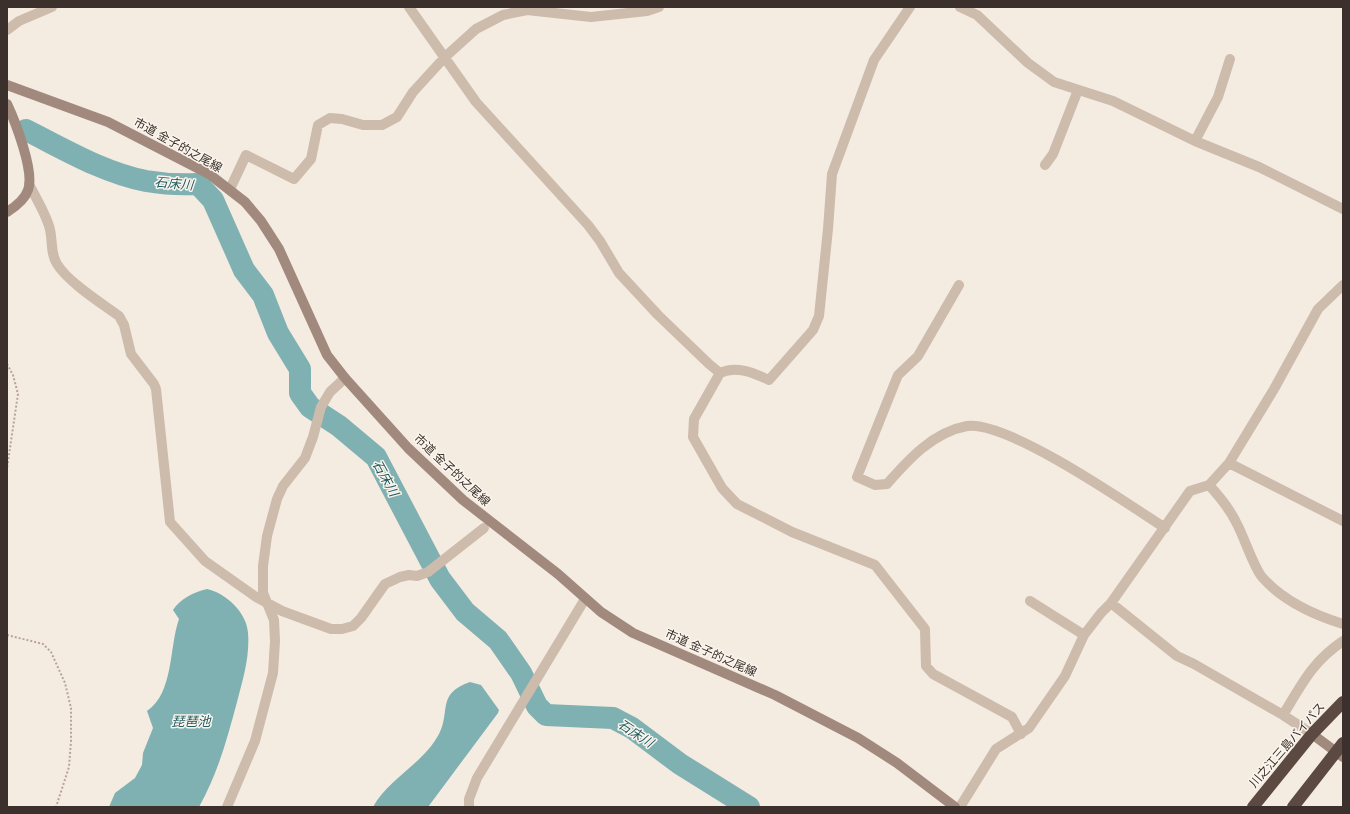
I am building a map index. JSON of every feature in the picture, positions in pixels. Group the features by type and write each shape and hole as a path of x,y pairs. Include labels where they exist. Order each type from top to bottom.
{"highway":[{"name":"川之江三島バイパス","path":"1253,807 1312,734 1343,702"},
{"path":"1292,807 1340,750"}],"street":[{"path":"7,30 19,21 52,7"},
{"path":"409,7 476,102 600,241 620,273 658,315 720,373"},
{"path":"230,189 246,155 294,179 311,159 318,126 330,118 342,119 363,126 382,125 397,117 413,92 445,57 476,29 503,15 527,10 591,17 647,11 659,7"},
{"path":"910,7 874,60 832,174 821,305 813,330 769,380 748,371 726,370 720,373 694,419 693,437 722,488 737,504 785,528 875,565 925,629 926,666 933,674 1012,717 1021,734"},
{"path":"960,7 977,15 1040,74 1054,82 1114,101 1195,141 1259,167 1343,209"},
{"path":"1195,141 1218,98 1230,59"},
{"name":"市道 金子的之尾線","path":"7,85 108,122 209,174 245,202 261,220 279,249 327,355 345,378 408,448 463,500 558,574 601,612 633,633 775,695 858,738 897,763 955,807"},
{"path":"1045,165 1053,154 1078,90"},
{"path":"7,104 25,153 29,175 29,189 22,199 7,212"},
{"path":"29,184 48,222 51,233 52,254 57,265 67,276 119,316 124,325 131,354 154,384 156,389 170,522 205,561 267,604 331,629 342,629 353,626 361,618 385,584 400,577 409,575 417,576 428,572 484,528"},
{"path":"959,285 918,356 898,375 858,477 875,485 887,484 912,455 951,430 968,426 997,431 1013,437 1090,478 1165,528"},
{"path":"960,807 996,749 1029,728 1065,676 1084,635 1111,603 1190,491 1209,485 1229,463 1274,389 1318,309 1343,285"},
{"path":"226,807 254,741 273,673 276,641 274,627 263,593 263,566 267,536 277,499 283,486 305,458 313,437 316,421 321,407 330,392 345,378"},
{"path":"1229,463 1343,520"},
{"path":"1209,485 1224,502 1237,523 1261,576 1287,598 1326,618 1343,624"},
{"path":"469,807 469,799 477,778 586,599"},
{"path":"1030,601 1084,635"},
{"path":"1111,603 1177,656 1283,715 1340,750"},
{"path":"1283,715 1311,669 1326,653 1343,641"}],"path":[{"path":"7,364 13,374 18,394 7,468"},
{"path":"7,635 43,644 51,652 65,683 71,708 71,740 68,767 56,807"}],"water":[{"name":"琵琶池","path":"207,589 214,591 228,599 240,611 247,626 248,633 246,668 226,743 212,781 199,807 109,807 115,793 135,778 142,765 143,753 153,728 147,711 156,703 162,693 169,669 179,619 173,610 179,602 188,596"},
{"path":"470,682 481,685 499,710 498,713 428,807 373,807 388,788 432,745 442,726 448,698 452,692"}],"waterway":[{"name":"石床川","path":"26,130 84,160 130,177 166,184 198,184 213,200 244,270 263,295 278,333 300,369 300,393 310,407 339,426 376,457 440,579 465,612 498,640 521,673 537,706 546,715 613,718 632,728 680,764 749,807"}]}
